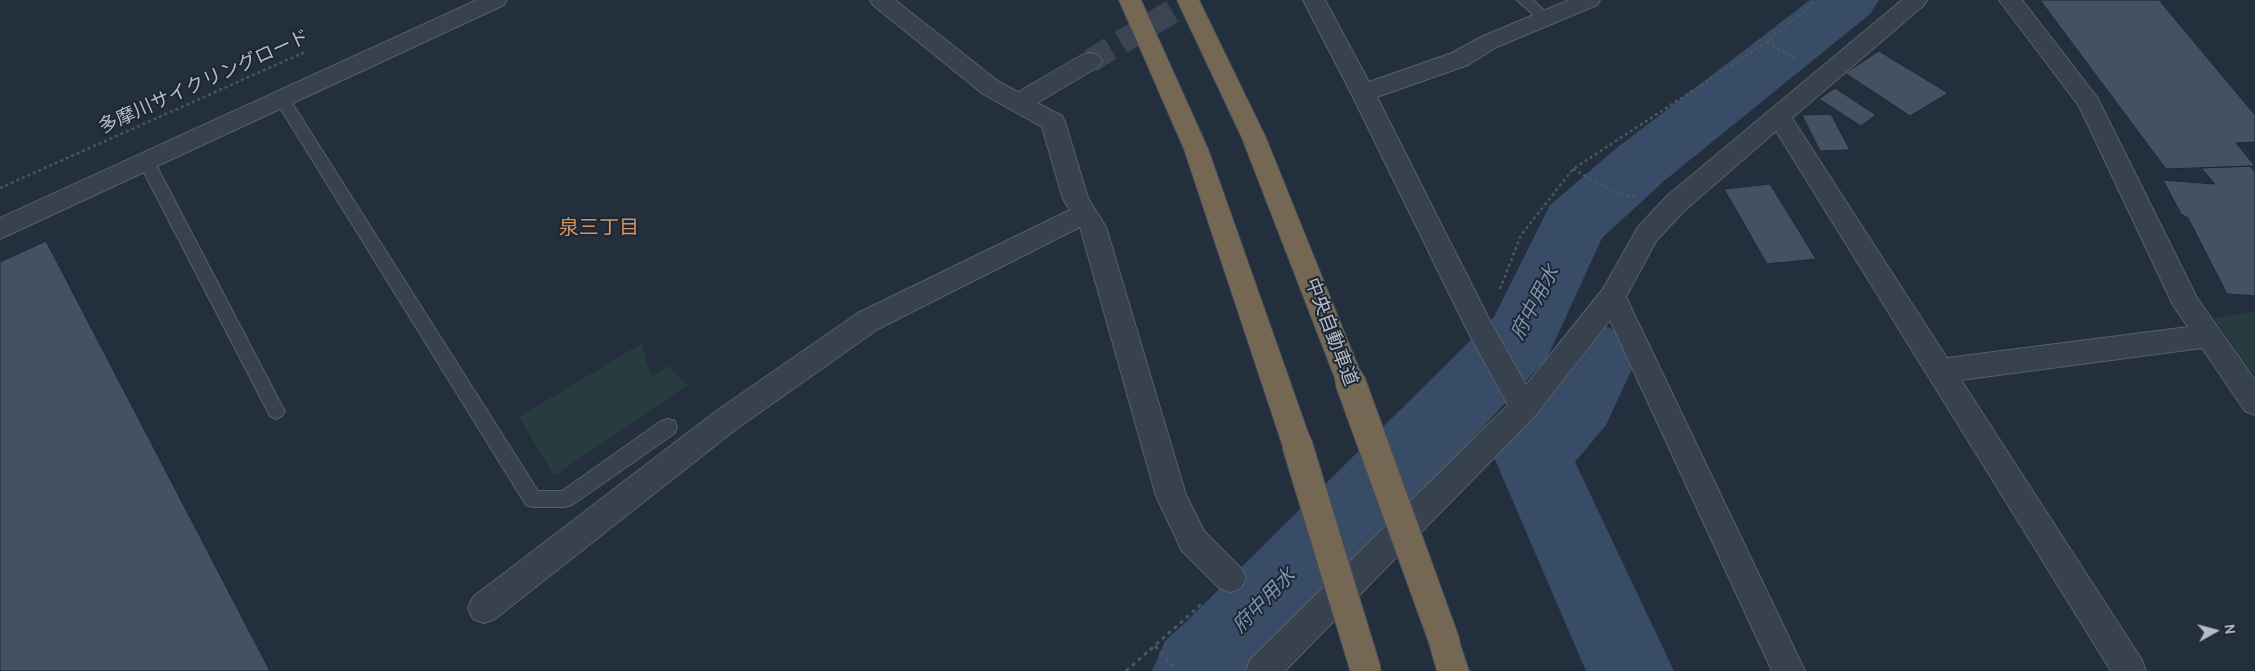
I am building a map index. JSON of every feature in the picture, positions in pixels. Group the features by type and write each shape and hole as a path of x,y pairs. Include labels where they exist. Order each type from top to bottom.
{"highway":[{"path":"1130,0 1196,149 1298,444 1366,671"},
{"name":"中央自動車道","path":"1188,0 1254,138 1350,381 1449,657"}],"street":[{"path":"0,229 496,0"},
{"path":"882,0 991,88 1053,122 1076,199 1093,227 1171,496 1194,541 1230,578"},
{"path":"1314,0 1364,93 1483,333 1519,399"},
{"path":"1364,93 1460,59 1489,42 1589,0"},
{"path":"1262,671 1614,297 1647,234 1676,203 1916,0"},
{"path":"2010,0 2089,103 2187,305 2255,403"},
{"path":"1018,104 1090,61"},
{"path":"1778,116 2130,671"},
{"path":"484,608 725,421 868,321 1084,214"},
{"path":"1614,297 1789,671"},
{"path":"1939,371 2208,336"}],"lane":[{"path":"1524,0 1545,18"},
{"path":"282,99 533,499 565,499 668,427"},
{"path":"146,161 276,411"}],"path":[{"path":"1483,333 1521,235 1573,169 1767,42 1817,0"},
{"path":"1767,42 1797,60"},
{"name":"多摩川サイクリングロード","path":"0,188 314,47"},
{"path":"1573,169 1615,193 1639,198"},
{"path":"1126,671 1230,578"},
{"path":"1155,646 1178,671"}],"green space":[{"path":"2255,311 2255,376 2214,318"},
{"path":"641,344 651,376 669,366 688,385 554,476 519,417"}],"building":[{"path":"2040,0 2159,0 2255,115 2255,142 2236,143 2255,166 2166,169"},
{"path":"1879,51 1948,93 1910,116 1845,73"},
{"path":"1835,88 1876,115 1861,126 1819,99"},
{"path":"1831,114 1850,150 1820,151 1802,115"},
{"path":"2250,166 2255,172 2255,296 2227,294 2188,218 2181,214 2163,180 2215,184 2201,168"},
{"path":"1770,184 1816,259 1767,264 1724,189"},
{"path":"46,241 270,671 0,671 0,262"}],"waterway":[{"name":"府中用水","path":"1196,671 1217,652 1521,337 1574,223 1641,164 1849,0"},
{"path":"1601,356 1579,402 1532,455 1630,671"}],"tunnel":[{"path":"1090,61 1191,0"}],"district":[{"name":"泉三丁目","path":"599,228"}]}
